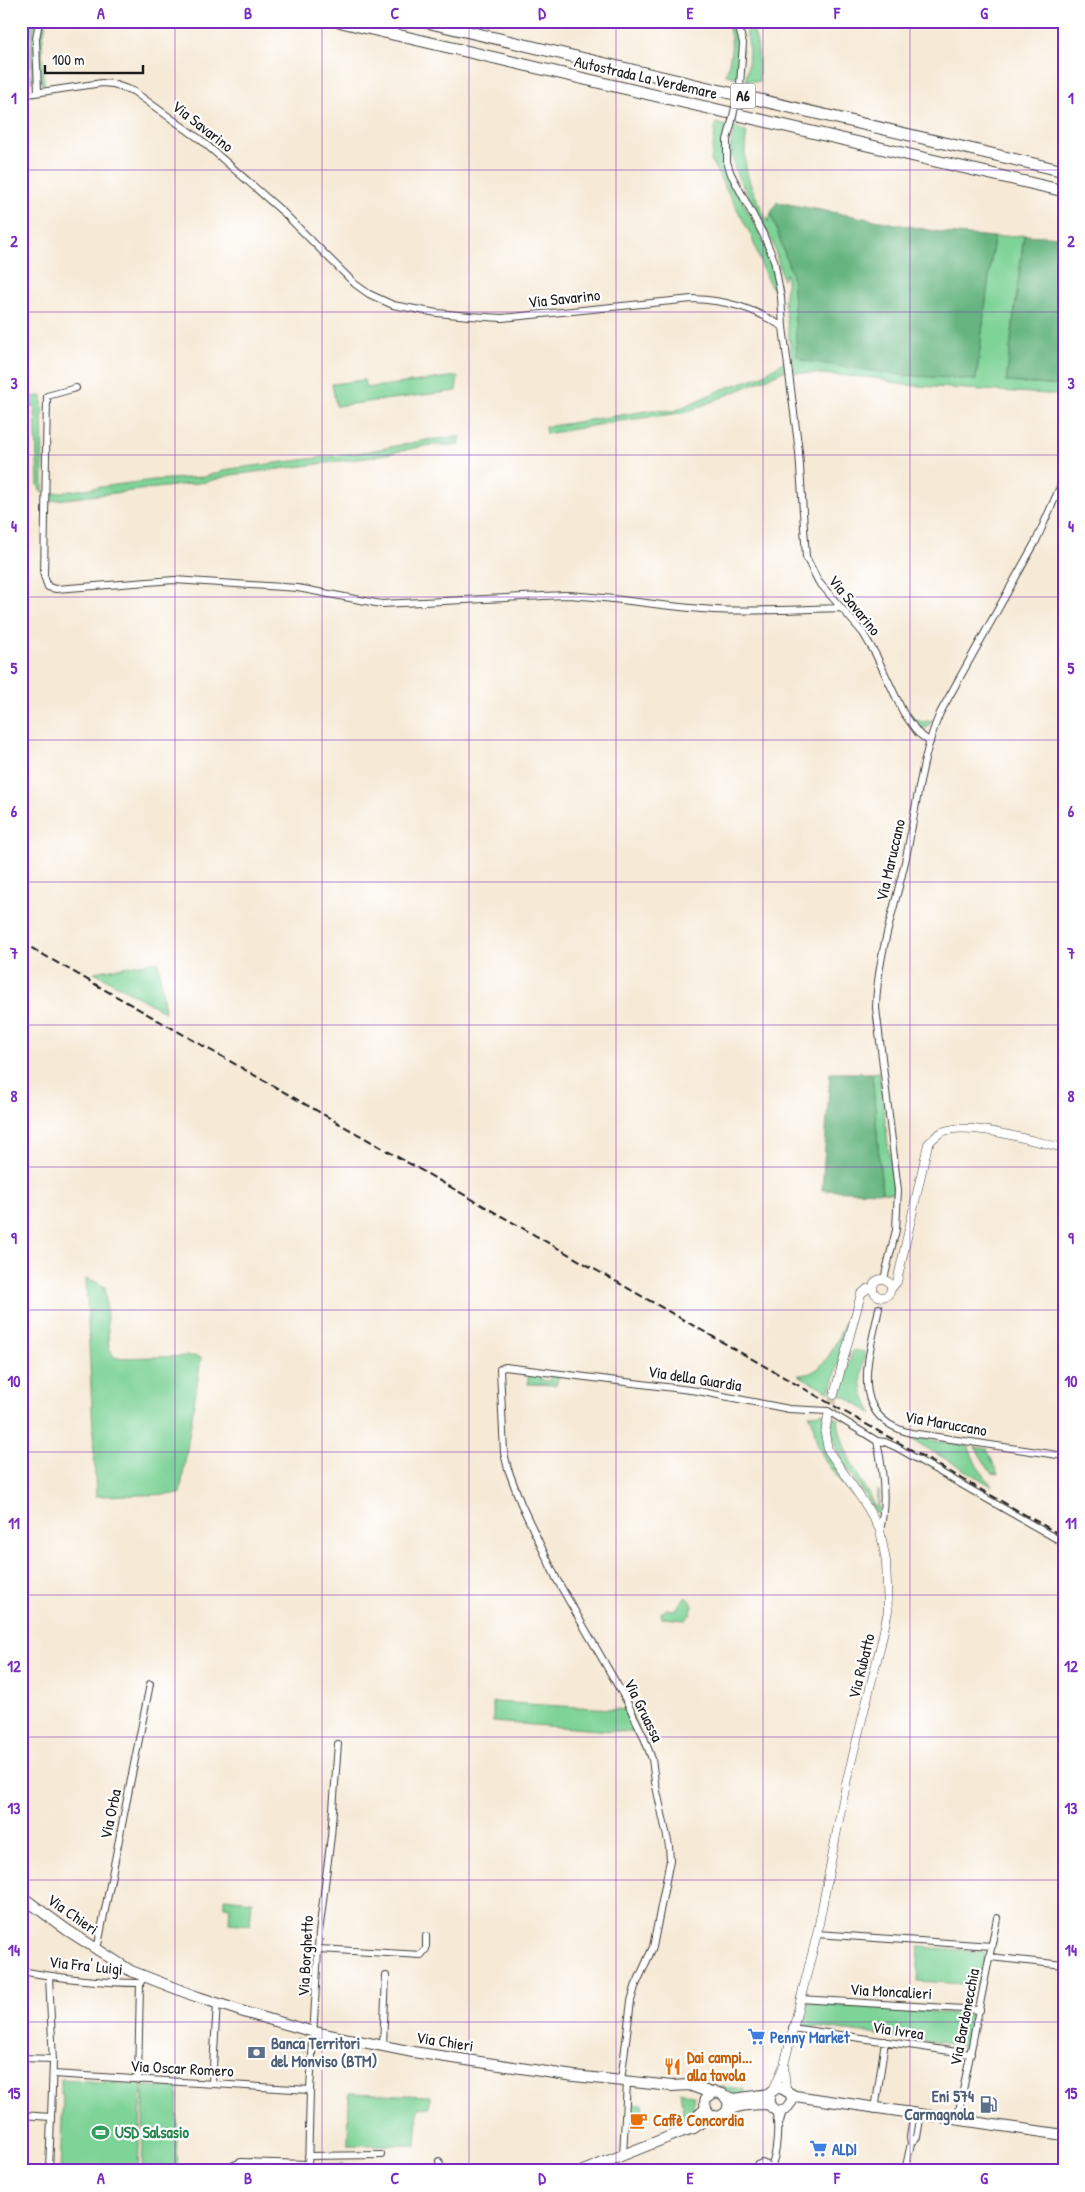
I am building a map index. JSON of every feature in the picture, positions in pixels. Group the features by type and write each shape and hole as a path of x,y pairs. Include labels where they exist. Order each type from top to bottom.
{"highway":[{"name":"Autostrada La Verdemare","path":"338,21 1064,191"},
{"name":"Autostrada La Verdemare","path":"422,21 1064,171"}],"main road":[{"name":"Via Chieri","path":"21,1896 142,1980 314,2032 383,2046 517,2068 672,2086 689,2085 709,2105 719,2092 734,2099 779,2100"},
{"path":"584,2171 681,2132 709,2105 722,2115 727,2110 729,2103 726,2096"},
{"path":"727,2110 779,2100 876,2109 1064,2135"}],"street":[{"path":"38,92 36,39 39,21"},
{"path":"737,21 744,43 740,85 727,140 728,162 731,174 763,234 774,260 781,297 783,327"},
{"name":"Via Savarino","path":"21,95 102,84 113,84 133,91 201,140 252,183 354,284 369,294 393,305 437,313 502,318 684,300 714,300 751,310 783,327 789,361 806,557 818,580 863,633 903,712 918,734 930,742"},
{"path":"76,388 47,396 44,576 48,587 56,589 174,580 298,588 381,604 565,595 594,596 663,606 716,610 841,608"},
{"name":"Via Maruccano","path":"884,1279 896,1230 898,1190 876,1008 877,980 905,862 930,742 940,713 1046,521 1064,478"},
{"path":"873,1288 877,1295 881,1297 889,1294 897,1282 928,1144 934,1137 943,1132 971,1128 1064,1148"},
{"path":"873,1288 879,1279 884,1279 888,1281 891,1289"},
{"path":"834,1395 861,1294 873,1288"},
{"name":"Via Maruccano","path":"879,1308 866,1388 870,1403 877,1415 887,1423 899,1430 910,1433 1064,1456"},
{"name":"Via della Guardia","path":"500,1369 505,1367 665,1386 789,1409 828,1411 877,1441 885,1442 1064,1543"},
{"name":"Via Gruassa","path":"500,1369 504,1453 508,1469 521,1504 557,1580 626,1700 643,1735 652,1759 669,1846 670,1860 653,1947 635,1986 631,2001 624,2081 623,2155"},
{"name":"Via Rubatto","path":"784,2065 817,1934 847,1779 886,1621 888,1600 886,1561 880,1530 867,1507 828,1450 825,1433 828,1416"},
{"path":"877,1441 883,1500 883,1516 880,1530"},
{"name":"Via Orba","path":"97,1950 150,1684"},
{"name":"Via Borghetto","path":"308,2168 310,2090 319,1949 338,1744"},
{"name":"Via Bardonecchia","path":"957,2120 997,1918"},
{"path":"817,1934 992,1946"},
{"path":"319,1949 421,1955 426,1949 426,1936"},
{"path":"990,1958 1064,1966"},
{"name":"Via Fra' Luigi","path":"21,1971 49,1976 142,1980"},
{"path":"48,2171 53,2074 49,1976"},
{"path":"383,2046 386,1976"},
{"path":"138,2080 142,1980"},
{"name":"Via Moncalieri","path":"800,1999 980,2010"},
{"path":"212,2083 218,2003"},
{"name":"Via Ivrea","path":"792,2028 971,2054"},
{"path":"876,2109 885,2041"},
{"path":"21,2058 53,2059"},
{"path":"779,2100 784,2065"},
{"path":"771,2170 774,2160 784,2065"},
{"name":"Via Oscar Romero","path":"53,2074 310,2090"},
{"path":"905,2171 911,2143 910,2137 917,2115"},
{"path":"21,2116 51,2117"},
{"path":"754,2171 757,2165 765,2163 774,2150"},
{"path":"308,2156 381,2155"},
{"path":"439,2161 442,2171"},
{"path":"236,2165 246,2170 252,2162"},
{"path":"230,2171 236,2165 252,2162 308,2168"},
{"path":"765,2163 771,2170"}],"green space":[{"path":"31,21 36,21 34,32 34,80 31,83"},
{"path":"41,21 46,21 42,44 44,85 41,83 38,43"},
{"path":"726,21 733,21 742,50 739,78 726,75 731,54 731,42"},
{"path":"741,21 748,21 755,35 758,50 759,82 746,80 749,57 748,42"},
{"path":"716,123 727,126 724,152 729,175 768,250 777,295 766,278 751,235 711,161"},
{"path":"734,126 747,133 745,159 749,179 768,222 771,213 792,275 798,356 976,380 994,237 1024,235 1006,382 1064,386 1064,395 903,385 876,378 794,372 784,301 787,281 786,273 783,280 773,243 736,173 730,150"},
{"path":"777,202 945,233 994,237 976,380 901,375 805,361 797,356 792,275 771,213"},
{"path":"1024,235 1064,237 1064,386 1006,382"},
{"path":"785,361 784,371 687,412 546,434 545,427 653,410 674,411 723,389 761,376"},
{"path":"458,376 456,391 336,406 332,384 364,380 366,388"},
{"path":"42,396 43,494 38,486 35,406 21,407 21,397"},
{"path":"460,437 460,445 430,445 366,458 231,475 206,482 48,501 48,494 153,480 204,477 230,469 364,452 427,440"},
{"path":"1043,519 1002,593 1001,588"},
{"path":"913,718 922,722 933,720 927,728 919,728"},
{"path":"158,961 165,1012 94,972"},
{"path":"879,1072 894,1193 882,1192 872,1073"},
{"path":"830,1073 872,1073 882,1192 822,1190"},
{"path":"86,1279 105,1287 109,1349 115,1358 196,1356 201,1358 180,1494 96,1496"},
{"path":"849,1313 852,1313 850,1327 830,1392 798,1375 808,1374 824,1362 831,1353"},
{"path":"853,1350 865,1352 862,1384 865,1398 873,1414 840,1395"},
{"path":"528,1371 541,1373 541,1380 549,1381 550,1375 559,1376 556,1385 528,1384"},
{"path":"825,1413 823,1425 826,1447 836,1467 856,1496 853,1496 834,1473 817,1444 809,1414"},
{"path":"832,1417 838,1419 847,1454 875,1507 878,1506 878,1490 879,1492 879,1513 875,1513 839,1455 834,1443"},
{"path":"906,1436 968,1446 977,1466 992,1486"},
{"path":"975,1447 987,1449 998,1474 991,1473"},
{"path":"686,1597 693,1605 690,1615 685,1620 662,1618 661,1613 667,1609 676,1610 681,1601"},
{"path":"493,1702 629,1710 640,1733 493,1722"},
{"path":"224,1898 252,1901 250,1925 229,1923 230,1907 224,1906"},
{"path":"919,1947 986,1952 979,1985 917,1981"},
{"path":"804,2002 973,2015 967,2046 799,2025"},
{"path":"296,2037 305,2044 303,2051 296,2046"},
{"name":"USD Salsasio","path":"61,2079 142,2085 138,2171 60,2171 63,2094 61,2094"},
{"path":"704,2085 744,2089 745,2096 738,2096"},
{"path":"144,2086 178,2088 176,2171 142,2171"},
{"path":"680,2091 695,2096 693,2106 695,2113 684,2122"},
{"path":"349,2093 430,2096 429,2107 418,2108 416,2145 348,2145"},
{"path":"631,2103 643,2104 642,2118 634,2118 634,2122 629,2122"},
{"path":"343,2164 343,2171 313,2171 313,2165"}],"tunnel":[{"path":"828,1416 834,1395"}],"railway":[{"path":"21,942 1064,1537"}],"place":[{"name":"Penny Market","path":"756,2037"},
{"name":"Banca Territori del Monviso (BTM)","path":"257,2052"},
{"name":"Dai campi... alla tavola","path":"673,2066"},
{"name":"Eni 574 Carmagnola","path":"988,2105"},
{"name":"Caffè Concordia","path":"639,2120"},
{"name":"USD Salsasio","path":"101,2132"},
{"name":"ALDI","path":"818,2149"}]}
